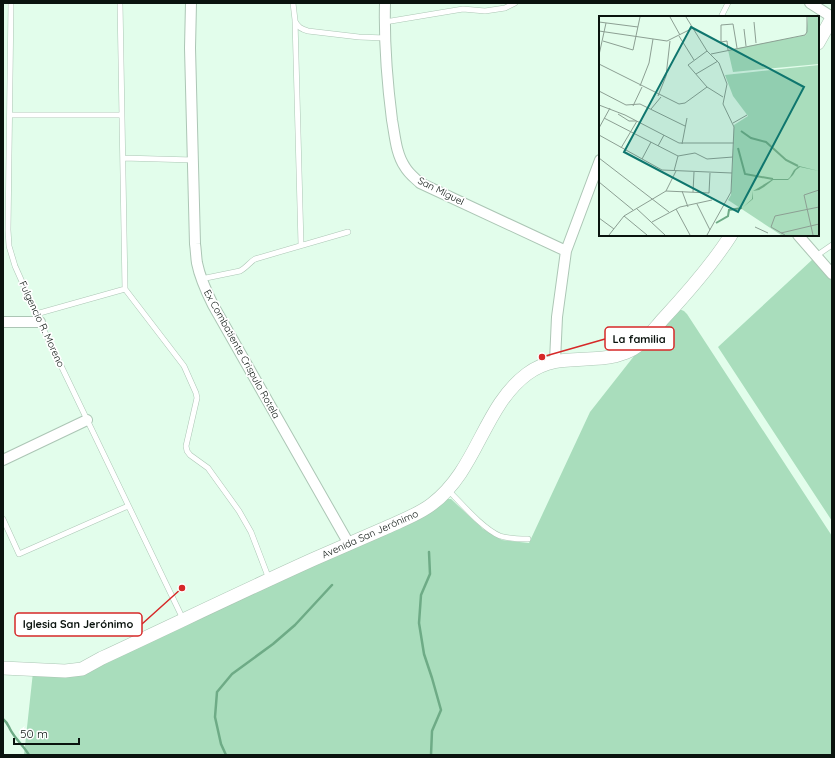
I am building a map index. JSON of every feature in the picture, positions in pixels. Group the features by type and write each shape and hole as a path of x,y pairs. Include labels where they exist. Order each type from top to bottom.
{"street":[{"name":"Ex Combatiente Crispulo Rotela","path":"191,3 190,48 195,244 197,263 201,279 213,305 348,544"},
{"name":"San Miguel","path":"385,3 385,38 389,95 395,141 405,167 420,183 566,251"},
{"path":"810,3 832,18 819,41"},
{"path":"555,361 557,317 566,251 599,163"},
{"name":"Avenida San Jerónimo","path":"3,668 65,671 82,669 102,658 270,579 420,512 448,490 462,472 500,403 509,390 519,380 537,367 555,361 612,356 625,353 634,348 649,336 681,300 721,251 730,236"},
{"path":"799,236 832,274"},
{"path":"3,322 38,318"},
{"path":"3,460 87,420"}],"lane":[{"name":"Fulgencio R. Moreno","path":"11,3 9,246 15,266 38,318 183,620"},
{"path":"120,3 125,289 187,370 196,393 186,446 187,451 190,455 208,468 239,511 251,532 270,579"},
{"path":"293,3 295,20 301,245"},
{"path":"385,22 463,9 492,10 505,8 515,3"},
{"path":"721,16 728,3"},
{"path":"295,20 298,26 308,31 358,37 385,38"},
{"path":"10,116 122,115"},
{"path":"122,158 192,160"},
{"path":"201,279 240,271 255,259 348,232"},
{"path":"816,256 832,245"},
{"path":"38,318 125,289"},
{"path":"448,490 484,526 500,536 516,539 528,539"},
{"path":"3,519 19,554 128,506"}],"green space":[{"path":"813,259 832,281 832,521 718,347"},
{"path":"679,309 687,314 832,536 832,755 24,755 33,672 67,674 445,499 451,499 483,529 502,540 529,543 590,412 638,351"}],"waterway":[{"path":"429,552 430,574 421,595 419,623 424,654 441,710 432,731 431,755"},
{"path":"226,755 221,744 215,717 217,692 232,674 273,644 295,625 332,585"},
{"path":"3,719 29,755"}],"place":[{"name":"La familia","path":"542,357"},
{"name":"Iglesia San Jerónimo","path":"182,588"}]}
